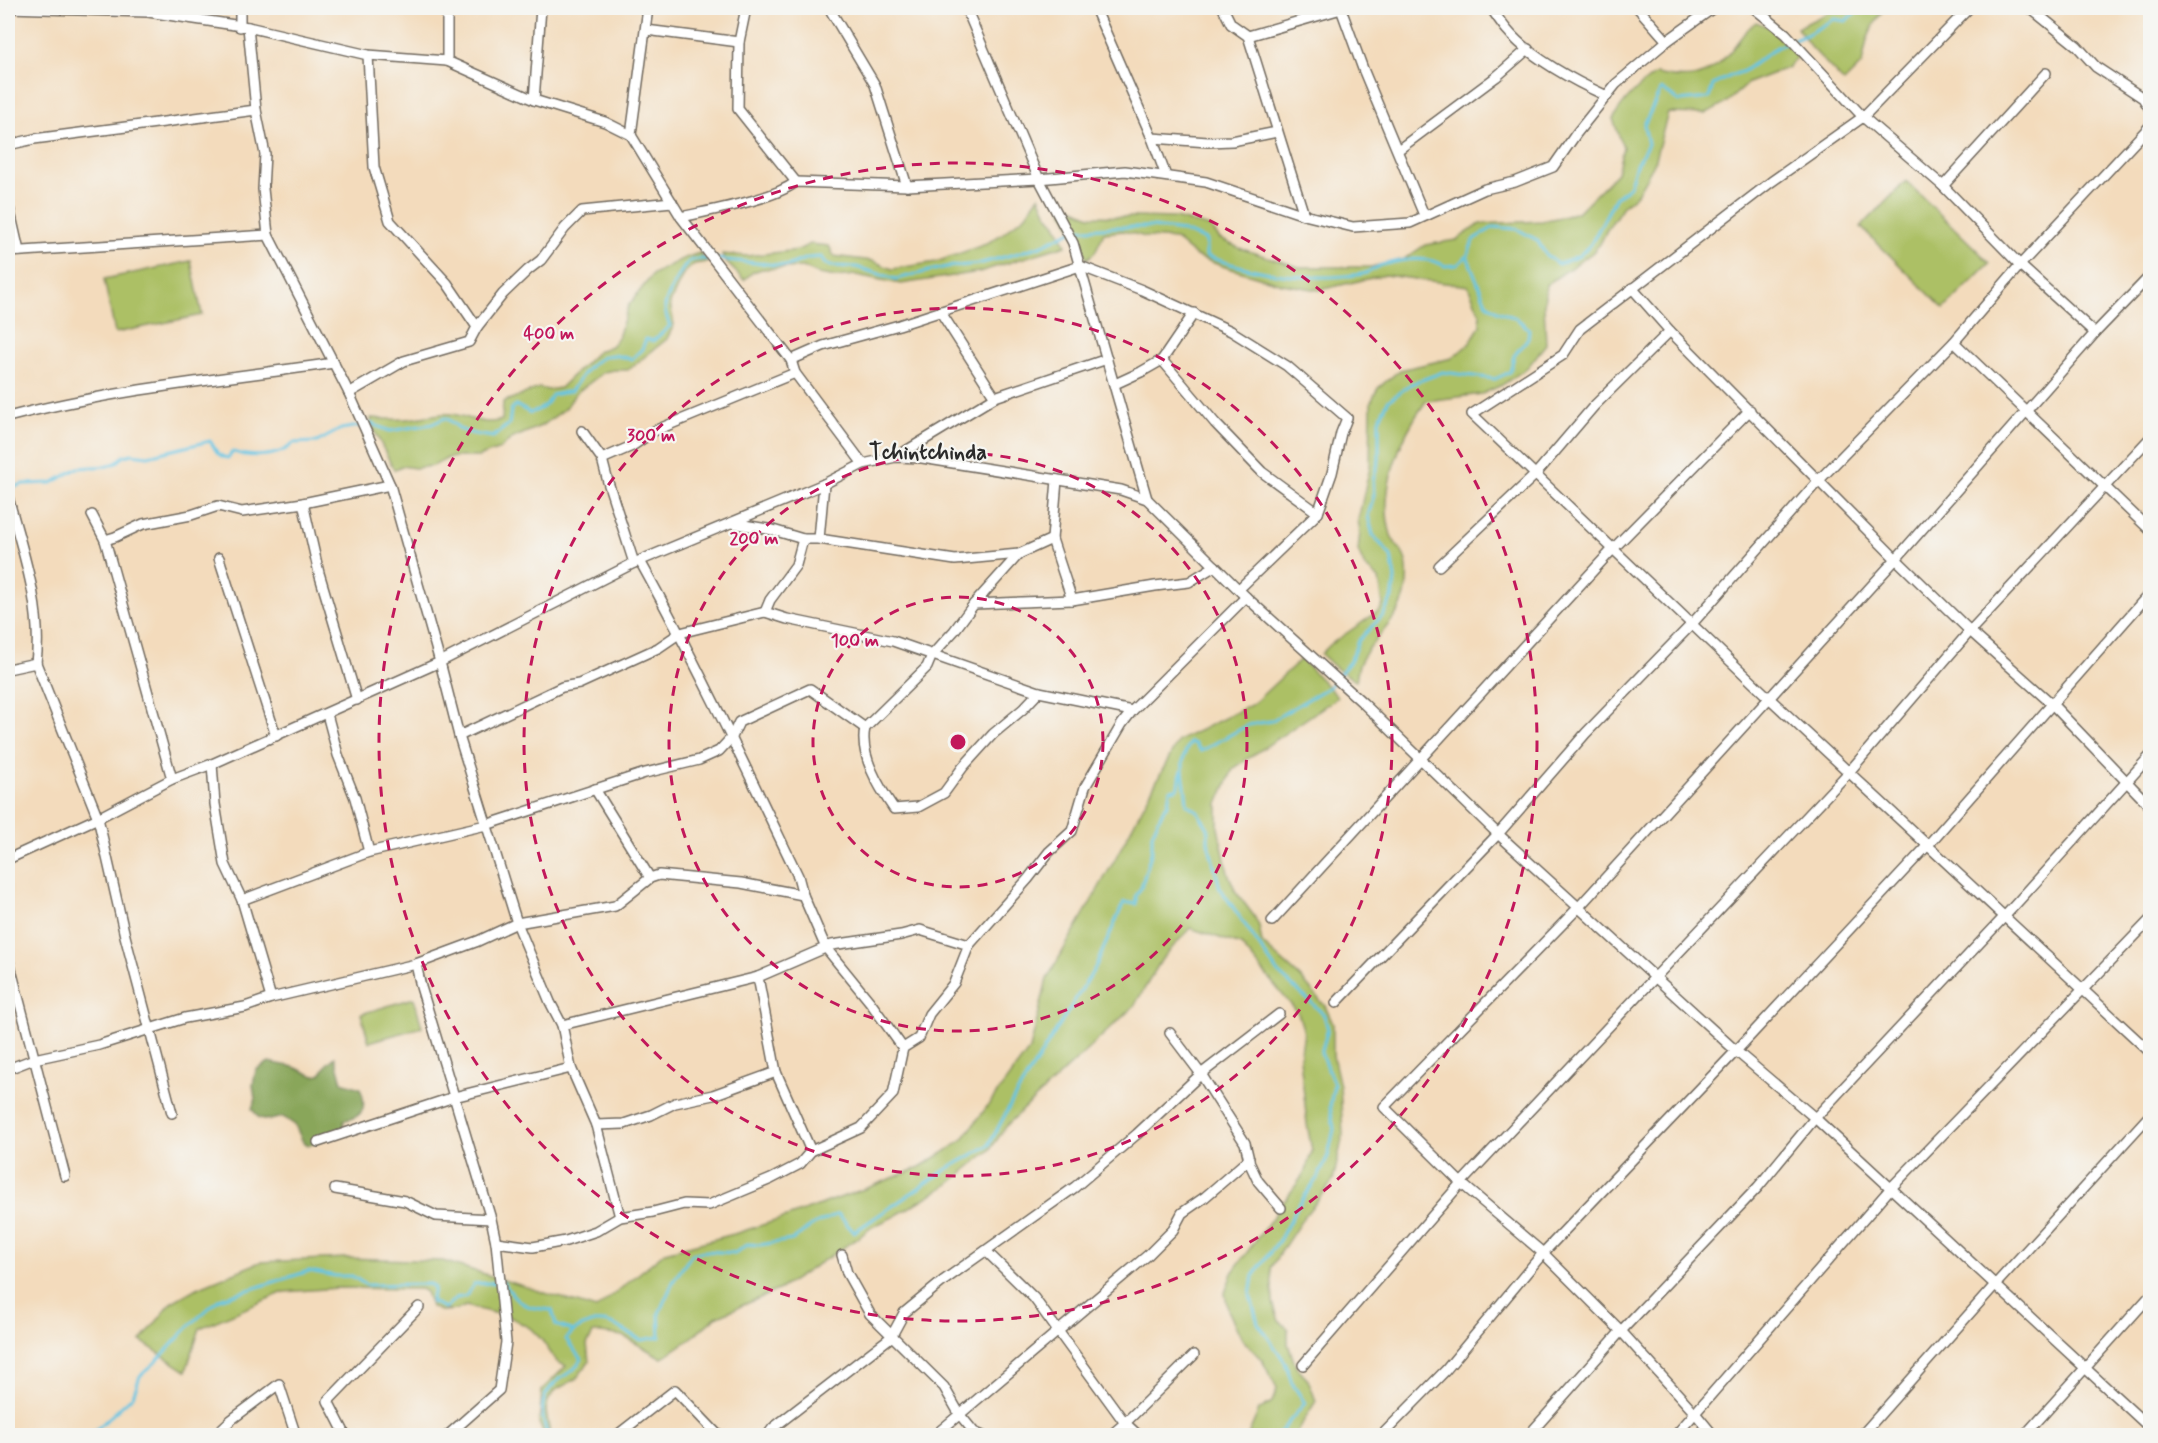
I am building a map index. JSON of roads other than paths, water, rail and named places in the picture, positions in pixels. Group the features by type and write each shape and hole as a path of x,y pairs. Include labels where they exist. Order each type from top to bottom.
{"street":[{"path":"8,8 148,10 244,27 368,55 447,62 534,100 605,122 631,135 681,217 790,360 795,373 863,464"},
{"path":"240,8 265,154 263,189 268,235 349,393 390,485 459,736 517,924 562,1024 572,1068 596,1125 620,1216"},
{"path":"447,8 447,62"},
{"path":"534,100 538,26 542,8"},
{"path":"631,135 648,8"},
{"path":"746,8 739,42 738,109 796,182"},
{"path":"829,8 875,85 907,186"},
{"path":"966,8 1039,179 1072,243 1147,499"},
{"path":"1095,8 1167,176"},
{"path":"1223,8 1231,24 1248,36 1304,215"},
{"path":"1491,8 1508,32 1528,49 1577,82 1607,96"},
{"path":"1638,8 1667,41"},
{"path":"681,217 729,207 786,189 796,182 907,186 1039,179 1125,171 1206,182 1304,215 1353,227 1410,223 1485,189 1515,182 1553,167 1616,84 1667,41 1713,8"},
{"path":"1754,8 1786,34 1863,117 1944,186 2020,265 2096,333"},
{"path":"1969,8 1863,117 1771,182 1580,329 1563,355 1472,414 1691,625 2151,1052"},
{"path":"2030,8 2077,46 2096,67 2143,98 2151,109"},
{"path":"1248,36 1341,9 1363,69 1424,215"},
{"path":"646,30 739,42"},
{"path":"1398,150 1496,77 1528,49"},
{"path":"368,55 374,167 390,221 447,283 477,327"},
{"path":"1944,186 2046,73"},
{"path":"8,145 34,139 256,110"},
{"path":"1336,1003 1498,834 1586,733 1691,625 1819,480 1954,342 2020,265 2151,126"},
{"path":"1152,138 1208,142 1232,141 1277,132"},
{"path":"8,202 19,251"},
{"path":"349,393 404,361 469,342 477,327 503,294 541,261 559,235 582,211 672,202"},
{"path":"8,252 268,235"},
{"path":"496,1242 532,1246 566,1241 596,1232 620,1216 653,1212 684,1204 709,1205 771,1179 800,1164 811,1151 861,1128 893,1094 903,1048 919,1038 929,1014 954,983 969,945 1049,852 1072,831 1085,788 1122,724 1318,513 1347,418 1287,366 1231,332 1194,313 1080,266 823,346 790,360"},
{"path":"1714,1436 1621,1331 1543,1254 1461,1184 1384,1107 1578,908 1896,559 2096,333 2151,276"},
{"path":"1632,288 1670,331 1896,559 1970,631 2052,704 2151,806"},
{"path":"940,311 995,397"},
{"path":"1114,384 1162,360 1194,313"},
{"path":"1439,566 1535,475 1594,406 1670,331"},
{"path":"1954,342 2151,530"},
{"path":"896,457 995,397 1107,359"},
{"path":"1162,360 1215,423 1262,472 1318,513"},
{"path":"8,417 122,392 334,363"},
{"path":"602,459 632,446 654,431 795,373"},
{"path":"1272,921 1612,550 1750,410"},
{"path":"582,431 602,459 637,562 680,633 732,737 798,876 803,895 826,948 870,1002 903,1048"},
{"path":"1303,1365 1461,1184 1849,772 1970,631 2151,438"},
{"path":"8,859 98,818 172,779 327,714 440,662 637,562 824,484 863,464 896,457 922,458 1121,490 1147,499 1242,593 1421,758 1498,834 1736,1051 1815,1118 1994,1286 2151,1428"},
{"path":"1057,480 1052,539 1072,600"},
{"path":"819,539 824,484"},
{"path":"105,540 143,524 191,515 218,506 242,512 303,503 390,485"},
{"path":"8,497 32,590 39,639 36,663 98,818 125,936 172,1113"},
{"path":"303,503 319,573 357,700"},
{"path":"92,515 105,540 172,779"},
{"path":"732,523 773,530 803,539 819,539 955,560 1020,554 1052,539"},
{"path":"765,612 770,600 796,565 803,539"},
{"path":"1020,554 974,604 932,655 927,667 865,728 862,738 869,760 878,784 894,809 918,807 944,793 963,767 993,734 1039,692"},
{"path":"219,558 276,736"},
{"path":"974,604 1072,600 1155,585 1189,582 1215,566"},
{"path":"1381,1436 1445,1371 1543,1254 1928,845 2151,593"},
{"path":"459,736 562,687 579,684 658,648 680,633 765,612 798,622 893,641 1039,692 1132,711"},
{"path":"8,669 36,663"},
{"path":"242,900 369,852 486,825 645,773 699,760 719,752 732,737 739,722 810,689 865,728"},
{"path":"327,714 338,755 355,798 369,852"},
{"path":"1528,1436 1621,1331 1758,1187 1815,1118 2005,916 2151,756"},
{"path":"212,764 215,804 225,864 242,900 271,998"},
{"path":"595,789 650,878"},
{"path":"8,1069 34,1059 99,1045 185,1018 245,1007 271,998 416,964 517,924 615,906 650,878 659,875 741,883 803,895"},
{"path":"1675,1436 1890,1189 2085,990 2150,919"},
{"path":"562,1024 758,977 832,945 920,930 969,945"},
{"path":"8,958 65,1176"},
{"path":"416,964 491,1219 496,1242 506,1342 499,1390 447,1436"},
{"path":"758,977 776,1072 811,1151"},
{"path":"767,1436 782,1421 891,1337 904,1313 943,1281 1075,1187 1137,1134 1201,1074 1279,1014"},
{"path":"1170,1033 1201,1074 1245,1143 1258,1181 1281,1208"},
{"path":"318,1142 454,1097 572,1068"},
{"path":"596,1125 624,1124 651,1115 675,1103 713,1095 776,1072"},
{"path":"1862,1436 1994,1286 2151,1115"},
{"path":"934,1436 1148,1255 1173,1230 1182,1213 1205,1197 1249,1159"},
{"path":"334,1189 405,1201 436,1215 491,1219"},
{"path":"986,1251 1034,1298 1125,1423 1139,1436"},
{"path":"842,1255 847,1273 870,1314 944,1387 960,1415 974,1432 983,1436"},
{"path":"2024,1436 2151,1296"},
{"path":"346,1436 328,1401 419,1307"},
{"path":"1110,1436 1194,1355"},
{"path":"214,1436 279,1383 296,1436"},
{"path":"616,1436 675,1390 719,1436"}],"waterway":[{"path":"1277,1436 1305,1403 1292,1383 1285,1362 1258,1323 1250,1295 1253,1276 1280,1239 1297,1207 1318,1177 1328,1156 1334,1129 1330,1107 1334,1084 1321,1053 1328,1029 1324,1015 1278,973 1220,888 1208,842 1208,828 1197,811 1187,804 1183,772 1186,749 1191,742 1201,751 1248,725 1271,721 1329,687 1351,660 1358,641 1384,614 1393,595 1395,578 1391,556 1373,535 1368,516 1374,495 1373,480 1379,460 1379,420 1388,401 1411,384 1443,372 1495,379 1510,372 1514,356 1528,338 1529,329 1516,318 1497,311 1486,303 1467,256 1474,239 1494,227 1517,229 1537,240 1546,255 1558,264 1579,256 1591,244 1616,197 1629,187 1636,165 1648,144 1644,125 1661,89 1679,101 1709,98 1713,85 1744,71 1777,47 1806,35 1834,19 1846,21 1860,8"},
{"path":"716,259 787,266 808,258 821,257 824,263 830,266 856,267 896,279 946,267 978,264 1015,254 1043,245 1073,230 1114,227 1153,227 1183,231 1206,240 1206,256 1248,269 1291,276 1356,275 1382,265 1415,259 1431,260 1445,266 1457,265 1467,256"},
{"path":"8,489 23,484 52,483 78,468 107,466 132,454 148,456 210,441 217,452 224,457 228,458 232,452 252,456 265,455 278,453 293,443 317,442 341,429 372,424 390,431 432,424 445,418 466,432 493,437 509,424 511,410 516,405 530,413 534,412 546,404 552,395 571,391 588,368 600,359 613,355 632,359 642,349 646,339 653,341 670,326 665,307 683,269 695,259 709,259"},
{"path":"89,1436 133,1396 140,1376 219,1299 309,1271 336,1276 352,1276 366,1285 430,1284 434,1288 431,1302 445,1308 456,1298 466,1296 474,1284 503,1282 513,1296 523,1304 552,1310 556,1325 573,1331 590,1323 608,1323 641,1340 660,1337 659,1313 674,1280 692,1254 704,1251 735,1253 748,1244 759,1245 792,1240 811,1226 838,1214 854,1232 947,1169 989,1145 1014,1098 1095,968 1124,902 1136,904 1136,895 1141,888 1152,850 1152,834 1168,804 1170,790 1179,786 1181,771"},
{"path":"548,1436 543,1417 543,1402 550,1388 572,1371 581,1359 566,1339 573,1332"}],"district":[{"name":"Tchintchinda","path":"928,451"}]}
